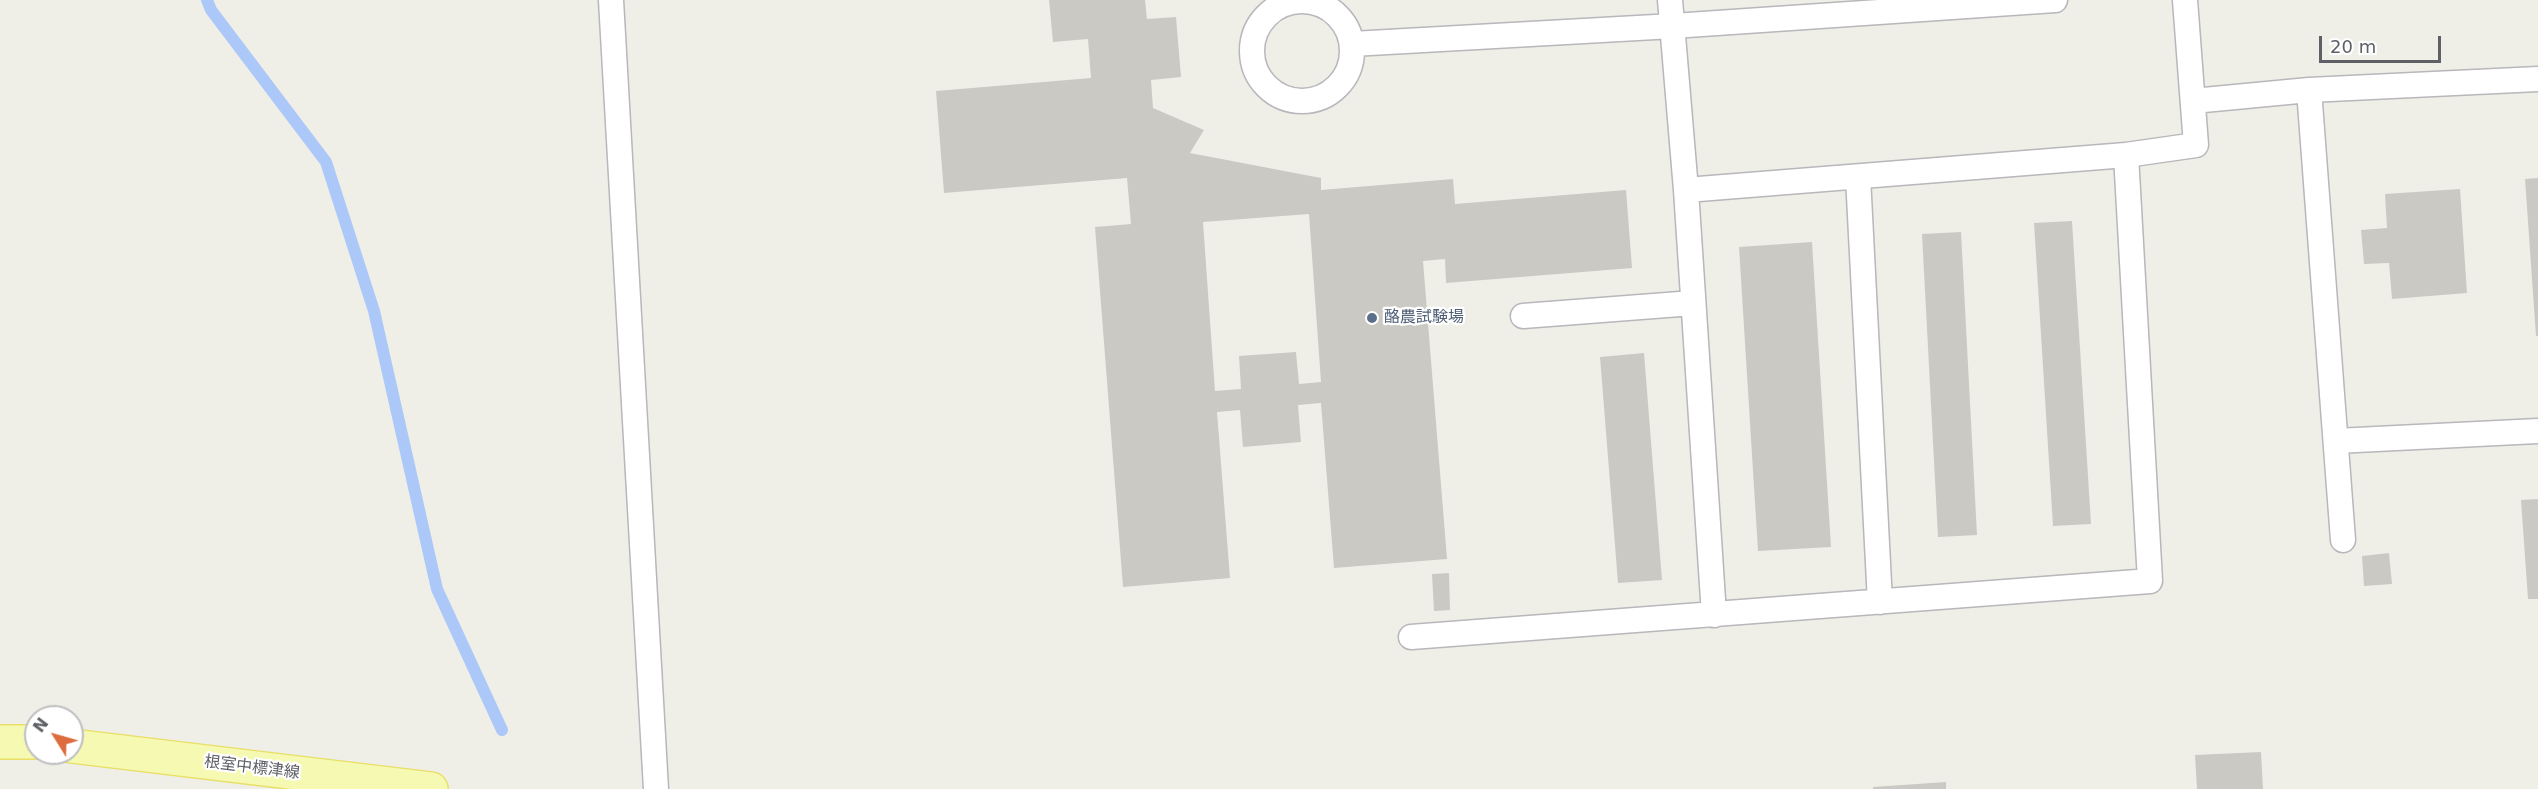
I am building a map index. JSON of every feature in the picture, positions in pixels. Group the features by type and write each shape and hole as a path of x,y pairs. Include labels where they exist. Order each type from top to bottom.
{"main road":[{"path":"0,742 24,742"},
{"name":"根室中標津線","path":"84,747 431,789"}],"lane":[{"path":"611,0 656,789"},
{"path":"1671,0 1714,615"},
{"path":"1352,44 1673,26 2055,0"},
{"path":"1686,190 2126,155 2196,145 2185,0"},
{"path":"1290,1 1315,3 1337,14 1347,28 1352,44 1352,61 1346,76 1335,89 1321,98 1305,102 1287,100 1272,93 1260,81 1253,66 1250,50 1254,34 1262,19 1275,8 1290,1"},
{"path":"2193,101 2309,90 2538,79"},
{"path":"2309,90 2343,540"},
{"path":"1412,637 2150,582 2126,155"},
{"path":"1858,177 1880,602"},
{"path":"1523,316 1693,303"},
{"path":"2336,441 2538,431"}],"building":[{"name":"酪農試験場","path":"1049,0 1145,0 1147,19 1176,17 1181,77 1151,80 1153,108 1204,130 1190,153 1321,178 1321,190 1453,179 1455,204 1626,190 1632,268 1446,283 1445,259 1423,261 1447,559 1334,568 1321,403 1298,405 1301,442 1243,447 1240,410 1217,412 1230,578 1123,587 1095,227 1131,224 1127,178 944,193 936,91 1091,78 1088,39 1053,42","holes":["1309,214 1321,382 1299,384 1296,352 1239,356 1241,389 1215,391 1203,222"]},
{"path":"2538,178 2538,336 2536,336 2525,179"},
{"path":"2460,189 2467,293 2392,299 2389,263 2364,264 2361,230 2387,228 2385,194"},
{"path":"2072,221 2091,524 2053,526 2034,223"},
{"path":"1961,232 1977,535 1938,537 1922,234"},
{"path":"1812,242 1831,547 1758,551 1739,247"},
{"path":"1644,353 1662,580 1618,583 1600,357"},
{"path":"2538,499 2538,599 2528,599 2521,500"},
{"path":"2389,553 2392,584 2364,586 2362,556"},
{"path":"1449,573 1450,610 1434,611 1432,574"},
{"path":"2261,752 2263,789 2197,789 2195,755"},
{"path":"1946,782 1946,789 1873,789 1873,787"}],"waterway":[{"path":"207,0 211,10 326,162 374,311 437,589 502,730"}],"place":[{"name":"酪農試験場","path":"1372,318"}]}
